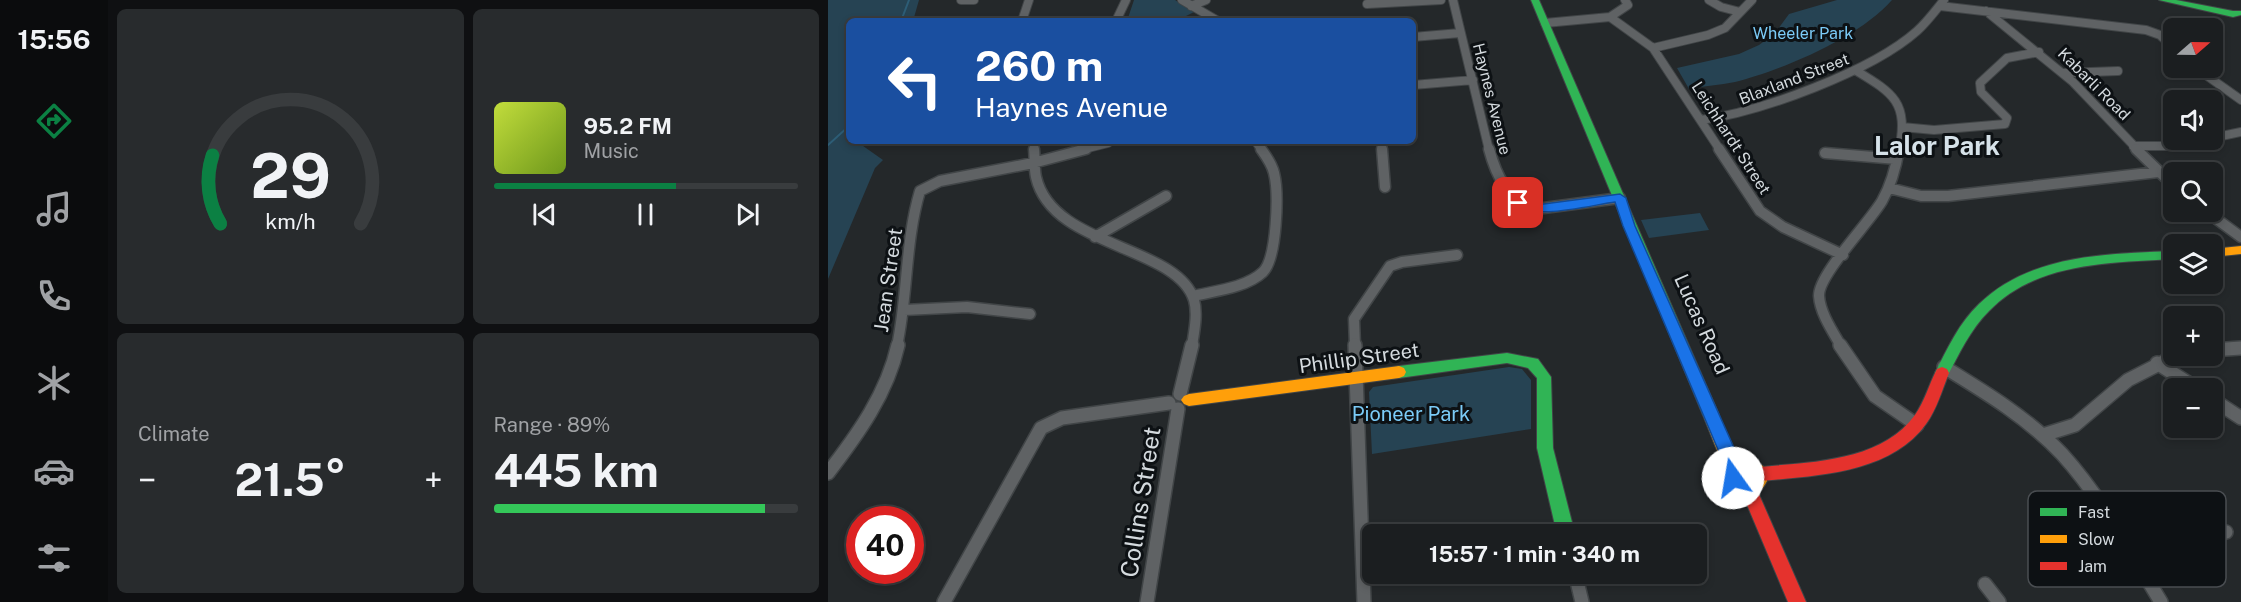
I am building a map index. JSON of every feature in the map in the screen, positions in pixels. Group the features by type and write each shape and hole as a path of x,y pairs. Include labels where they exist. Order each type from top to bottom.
{"street":[{"path":"961,0 974,0"},
{"path":"1023,18 1029,0"},
{"path":"1117,18 1126,0"},
{"path":"1182,0 1213,18"},
{"path":"1191,6 1206,0"},
{"path":"1367,4 1441,0"},
{"name":"Haynes Avenue","path":"1453,0 1494,169 1521,206 1536,209 1620,198"},
{"name":"Lucas Road","path":"1535,0 1620,198 1629,226 1730,459 1735,482 1748,488"},
{"path":"1545,23 1610,17 1628,5 1625,0"},
{"path":"1709,0 1721,7 1740,12"},
{"path":"1653,48 1719,31 1733,22 1752,0"},
{"path":"2163,0 2231,11"},
{"path":"1942,3 1986,11 2150,30 2163,38"},
{"name":"Blaxland Street","path":"1701,120 1740,114 1854,70 1901,43 1928,20 1942,3"},
{"name":"Kabarli Road","path":"1986,11 2063,73 2163,177"},
{"name":"Leichhardt Street","path":"1610,17 1653,48 1760,211 1783,227 1843,255"},
{"path":"1416,38 1460,33"},
{"path":"1902,127 1934,130 2005,124 2007,118 1981,92 1979,85 2007,58 2039,52"},
{"path":"1854,70 1896,100 1902,112 1902,127 1889,188 1864,228 1820,287 1819,301 1825,317 1870,391 1884,404 1917,425"},
{"path":"2063,73 2118,71"},
{"path":"2210,78 2241,100"},
{"path":"1416,85 1473,80"},
{"path":"2223,136 2241,132"},
{"path":"1034,144 1034,163 1039,184 1049,201 1066,219 1095,237 1171,272 1182,281 1193,296 1248,280 1263,272 1270,262 1276,192 1275,176 1259,144"},
{"path":"1034,163 1104,144"},
{"path":"1381,144 1385,187"},
{"path":"2133,146 2163,146"},
{"path":"1825,153 1883,156 1897,159"},
{"name":"Jean Street","path":"828,473 860,434 879,401 892,371 904,310 909,247 920,191 940,182 1034,163"},
{"path":"1889,188 1921,196 1947,196 2157,172"},
{"path":"1095,237 1166,196"},
{"name":"Lucas Road","path":"1620,198 1638,231 1730,438 1753,470"},
{"path":"2221,222 2241,237"},
{"path":"2223,252 2241,250"},
{"path":"1364,602 1354,319 1387,270 1395,264 1457,255"},
{"path":"1733,470 1739,465 1753,470 1851,460 1892,446 1917,425 1964,327 1977,310 2008,286 2026,277 2073,264 2163,256"},
{"name":"Collins Street","path":"1147,602 1179,401 1195,318 1193,296"},
{"path":"904,310 922,307 1015,309 1030,314"},
{"path":"2223,349 2241,348"},
{"name":"Phillip Street","path":"944,602 1035,438 1046,425 1062,418 1507,358 1533,363 1544,377 1544,441 1564,524"},
{"path":"2043,435 2074,425 2087,417 2128,380 2163,361"},
{"path":"2157,363 2180,378"},
{"path":"1944,367 1995,399 2043,435 2091,491"},
{"path":"2223,406 2241,418"},
{"path":"1753,470 1758,484 1748,488 1797,602"},
{"path":"1578,584 1582,602"},
{"path":"1985,584 1999,602"},
{"path":"2152,587 2161,602"}],"green space":[{"path":"828,0 919,0 914,18 846,18 846,144 860,144 883,160 875,168 828,279"},
{"path":"1134,0 1175,0 1194,12 1182,18 1128,18"},
{"name":"Wheeler Park","path":"1837,0 1892,0 1861,27 1841,39 1797,61 1754,77 1689,89 1677,68 1739,54 1759,45 1775,33 1789,14"},
{"path":"1700,213 1709,230 1649,238 1641,220"},
{"name":"Pioneer Park","path":"1509,367 1522,369 1531,380 1531,429 1372,454 1369,392 1373,387"}],"waterway":[{"path":"902,18 909,0"},
{"path":"828,145 846,129"}],"traffic: fast":[{"path":"1535,0 1711,415"},
{"path":"2163,0 2233,14 2238,13"},
{"path":"1942,373 1962,336 1984,308 2008,288 2036,274 2066,265 2163,256"},
{"path":"1399,372 1507,358 1533,363 1544,377 1545,448 1564,524"}],"traffic: slow":[{"path":"2223,252 2241,250"},
{"path":"1189,400 1399,372"},
{"path":"1711,415 1738,483 1746,489 1759,481 1757,471 1748,465 1742,465 1733,470"}],"traffic: jam":[{"path":"1759,474 1845,463 1885,449 1903,438 1918,423 1929,405 1942,373"},
{"path":"1748,488 1797,602"}],"district":[{"name":"Lalor Park","path":"1937,145"}],"route":[{"path":"1518,203 1526,208 1536,209 1620,198 1629,226 1730,459 1733,478"}]}
